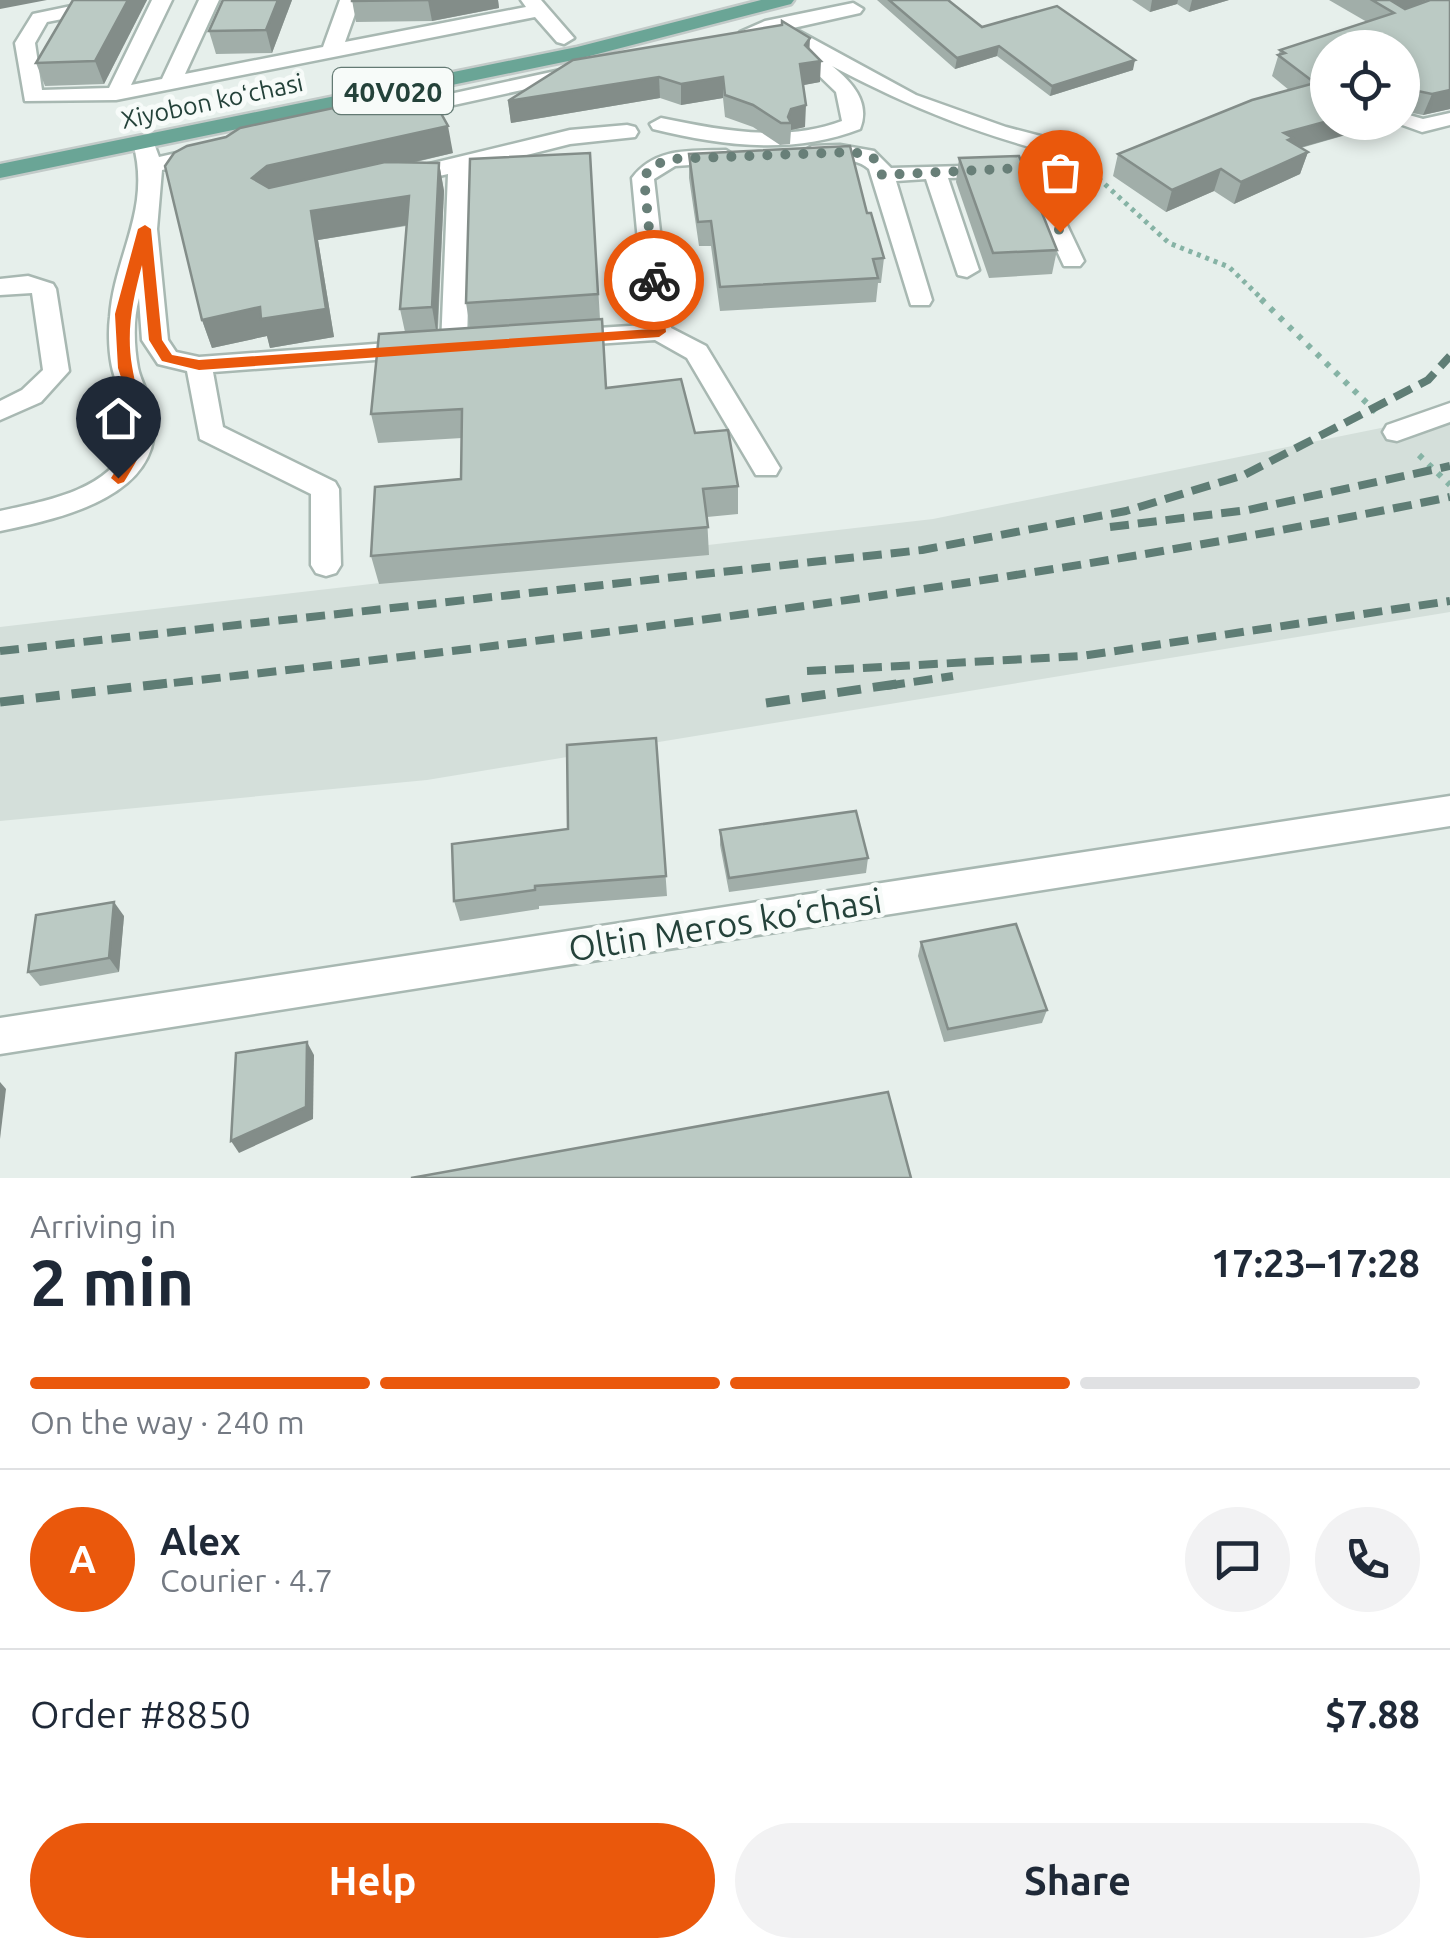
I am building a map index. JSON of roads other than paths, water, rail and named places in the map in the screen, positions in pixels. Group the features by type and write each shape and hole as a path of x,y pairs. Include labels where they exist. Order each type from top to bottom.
{"main road":[{"name":"Xiyobon koʻchasi","path":"0,152 564,38 716,0"},
{"name":"Xiyobon koʻchasi","path":"242,138 784,0"},
{"name":"Xiyobon koʻchasi","path":"0,170 147,154"}],"street":[{"path":"128,0 40,18 25,44 32,97 116,94 535,5 564,38"},
{"path":"116,94 162,0"},
{"path":"170,84 209,0"},
{"path":"332,51 350,0"},
{"path":"327,127 418,96 638,58 854,8"},
{"path":"661,124 712,137 796,138 833,134 852,124 854,110 848,87 744,10"},
{"path":"767,29 909,99 998,132 1067,150"},
{"path":"621,42 638,58"},
{"path":"418,96 460,123"},
{"path":"1420,125 1450,119"},
{"path":"368,185 570,137 627,132"},
{"path":"242,138 147,154 145,229 156,340 167,358 199,365 463,345 460,165"},
{"path":"659,332 644,178 650,167 670,159 853,152 873,157 920,300"},
{"path":"882,175 1030,170 1035,173 1072,260"},
{"path":"935,172 967,270"},
{"path":"0,521 59,508 118,478 140,445 140,411 125,368 122,314 145,229"},
{"path":"0,287 28,284 44,288 56,371 42,390 0,411"},
{"path":"547,340 659,332 697,352 766,468"},
{"path":"199,365 210,432 325,490 326,565"},
{"path":"1397,432 1450,412"},
{"name":"Oltin Meros koʻchasi","path":"0,1036 1450,811"}],"railway":[{"path":"0,651 922,550 1126,511 1244,475 1428,380 1450,356"},
{"path":"1110,527 1248,510 1450,466"},
{"path":"146,686 637,628 963,583 1288,529 1450,497"},
{"path":"807,671 1082,656 1450,601"},
{"path":"886,686 953,676"},
{"path":"0,702 169,683"},
{"path":"766,703 903,683"}]}
